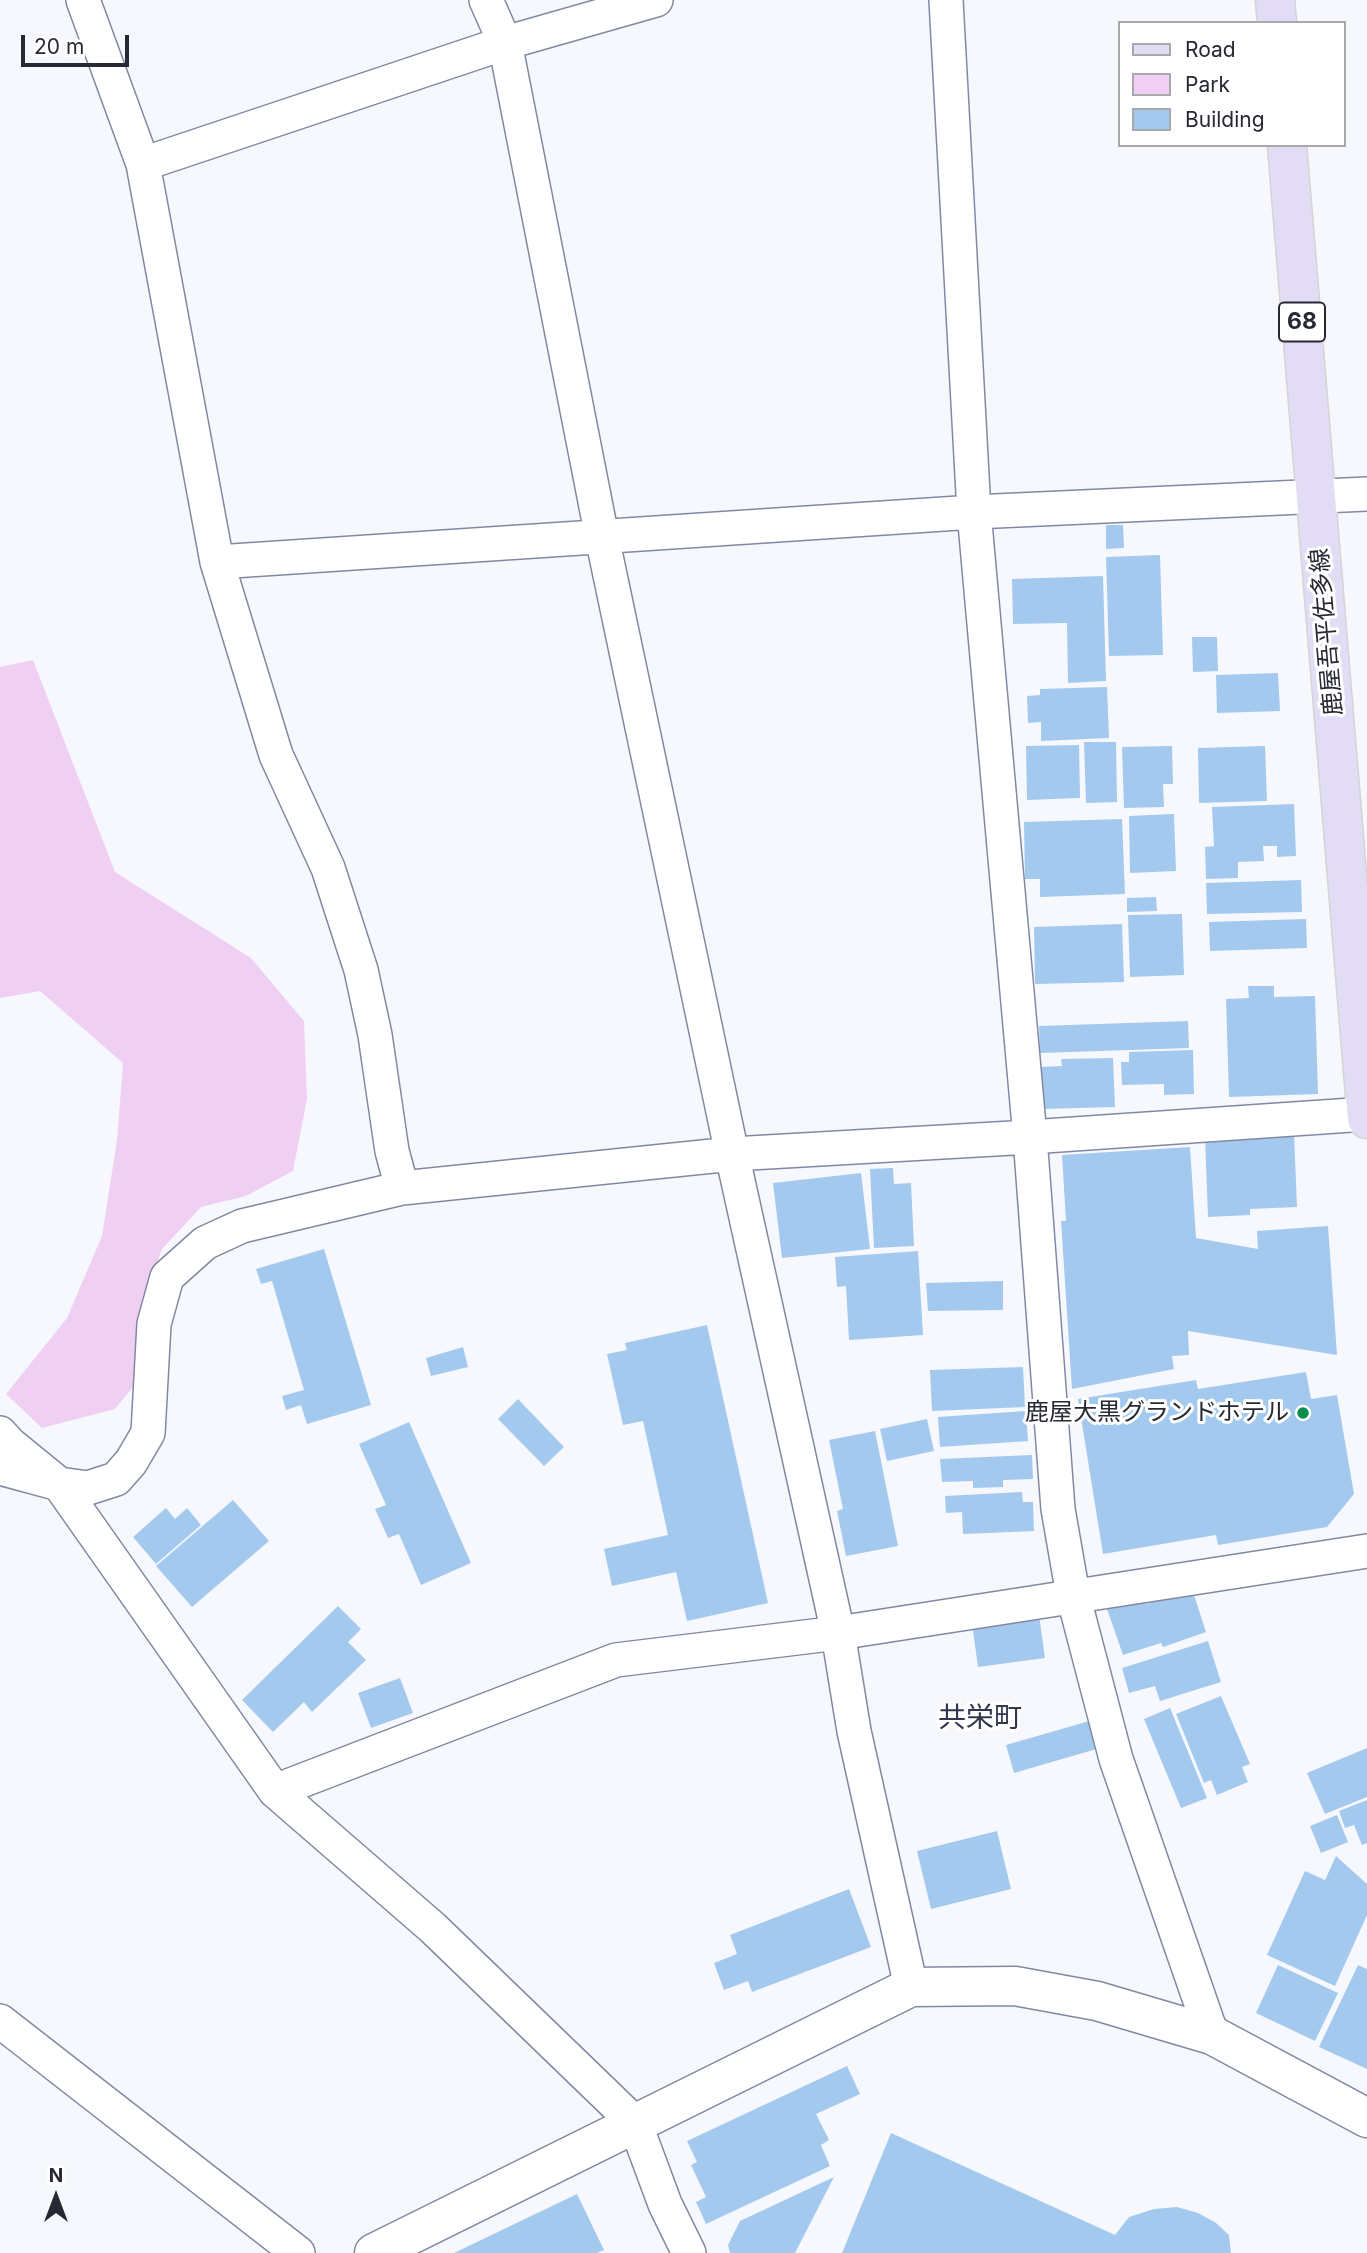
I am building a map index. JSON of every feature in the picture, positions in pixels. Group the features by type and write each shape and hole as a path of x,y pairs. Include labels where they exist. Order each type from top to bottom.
{"main road":[{"path":"1275,0 1277,21"},
{"name":"鹿屋吾平佐多線","path":"1287,147 1367,1115"}],"street":[{"path":"83,0 143,164 217,562 276,755 328,868 361,970 375,1035 392,1151 402,1188"},
{"path":"486,0 505,43 602,537 732,1154 838,1633 854,1731 911,1987"},
{"path":"143,164 505,43 656,0"},
{"path":"946,0 974,512 1030,1137 1058,1510 1073,1595 1116,1759 1212,2035"},
{"path":"217,562 974,512 1367,494"},
{"path":"0,1468 59,1484 88,1488 116,1479 131,1462 148,1433 154,1324 167,1277 205,1243 242,1226 402,1188 732,1154 1367,1115"},
{"path":"0,1433 59,1484 275,1791 433,1927 635,2123 665,2204 689,2253"},
{"path":"275,1791 616,1660 838,1633 1367,1550"},
{"path":"374,2253 911,1987 1015,1986 1097,2001 1212,2035 1367,2118"},
{"path":"0,2021 298,2253"}],"green space":[{"path":"33,660 115,872 251,958 304,1021 307,1099 293,1171 246,1196 201,1207 162,1249 142,1304 142,1376 115,1409 42,1428 6,1394 67,1318 102,1236 117,1140 123,1063 40,991 0,998 0,667"}],"building":[{"path":"1106,525 1123,525 1124,548 1106,549"},
{"path":"1160,555 1163,655 1109,656 1106,557"},
{"path":"1103,576 1106,681 1068,683 1067,623 1013,624 1012,579"},
{"path":"1192,637 1217,637 1218,671 1193,672"},
{"path":"1278,673 1280,711 1217,713 1216,675"},
{"path":"1107,687 1109,738 1041,741 1041,722 1028,723 1027,696 1040,695 1040,689"},
{"path":"1084,742 1116,742 1117,802 1086,803"},
{"path":"1079,745 1080,798 1027,800 1026,746"},
{"path":"1172,746 1173,784 1163,784 1164,807 1124,808 1122,747"},
{"path":"1265,746 1267,801 1199,803 1198,748"},
{"path":"1294,804 1296,856 1277,857 1277,846 1263,846 1264,861 1238,862 1238,878 1206,879 1205,847 1214,846 1212,807"},
{"path":"1174,814 1176,871 1130,873 1129,816"},
{"path":"1122,819 1125,894 1040,897 1040,879 1025,879 1024,822"},
{"path":"1301,880 1302,912 1207,914 1206,883"},
{"path":"1156,897 1157,911 1127,912 1127,898"},
{"path":"1182,914 1184,975 1130,977 1128,915"},
{"path":"1306,919 1307,948 1210,951 1209,922"},
{"path":"1122,924 1124,982 1035,984 1034,927"},
{"path":"1248,986 1274,986 1274,997 1315,996 1318,1094 1229,1097 1226,999 1249,998"},
{"path":"1188,1021 1189,1048 1040,1053 1039,1026"},
{"path":"1193,1050 1194,1094 1164,1095 1164,1084 1122,1085 1121,1062 1129,1062 1129,1052"},
{"path":"1113,1058 1115,1107 1042,1109 1041,1067 1062,1066 1061,1059"},
{"path":"1294,1134 1297,1207 1250,1209 1250,1215 1208,1217 1205,1137"},
{"path":"1190,1147 1196,1238 1258,1249 1257,1231 1328,1226 1337,1355 1188,1331 1189,1355 1172,1356 1174,1369 1072,1389 1061,1221 1066,1221 1062,1155"},
{"path":"893,1168 894,1184 911,1183 914,1246 874,1248 870,1169"},
{"path":"861,1173 870,1249 782,1258 773,1183"},
{"path":"324,1249 371,1405 307,1424 301,1405 286,1410 282,1396 304,1390 272,1281 261,1284 256,1269"},
{"path":"918,1251 923,1335 849,1340 846,1286 837,1287 835,1257"},
{"path":"1003,1281 1003,1310 928,1311 926,1283"},
{"path":"707,1325 768,1603 687,1621 676,1572 612,1586 604,1549 668,1535 643,1421 623,1425 607,1354 627,1350 625,1343"},
{"path":"463,1347 468,1367 431,1376 426,1358"},
{"path":"1023,1367 1025,1407 932,1411 930,1370"},
{"path":"1306,1372 1311,1399 1337,1395 1354,1494 1327,1527 1218,1545 1216,1535 1103,1554 1078,1399 1196,1380 1198,1389"},
{"path":"518,1399 564,1447 544,1466 498,1419"},
{"path":"1026,1411 1028,1441 940,1447 938,1417"},
{"path":"927,1419 934,1451 887,1461 880,1429"},
{"path":"409,1422 471,1563 421,1585 399,1534 388,1538 375,1509 386,1505 359,1444"},
{"path":"875,1431 898,1546 846,1556 837,1511 843,1509 829,1440"},
{"path":"1032,1455 1033,1479 1003,1480 1003,1487 973,1488 973,1481 942,1482 940,1459"},
{"path":"1022,1492 1023,1502 1033,1502 1034,1531 963,1534 962,1512 946,1513 945,1496"},
{"path":"233,1500 269,1541 192,1607 156,1566"},
{"path":"166,1508 175,1519 187,1508 201,1525 156,1564 133,1537"},
{"path":"1192,1589 1206,1632 1163,1647 1161,1643 1123,1655 1107,1609 1143,1597 1146,1604"},
{"path":"338,1606 361,1629 348,1642 366,1660 312,1712 304,1702 273,1732 242,1700"},
{"path":"1039,1615 1045,1658 978,1667 972,1624"},
{"path":"1208,1641 1221,1682 1160,1701 1155,1686 1129,1693 1122,1668"},
{"path":"400,1678 413,1713 371,1728 358,1693"},
{"path":"1221,1696 1250,1764 1242,1767 1248,1782 1217,1795 1211,1780 1204,1783 1176,1714"},
{"path":"1170,1708 1207,1798 1181,1808 1144,1719"},
{"path":"1093,1720 1100,1748 1014,1773 1006,1745"},
{"path":"1367,1748 1367,1797 1325,1814 1307,1773"},
{"path":"1367,1800 1367,1843 1362,1845 1354,1825 1345,1828 1339,1811"},
{"path":"1337,1815 1348,1842 1321,1853 1310,1826"},
{"path":"997,1831 1011,1889 931,1909 917,1851"},
{"path":"1336,1856 1367,1884 1367,1915 1335,1986 1267,1955 1305,1871 1325,1880"},
{"path":"849,1889 871,1947 752,1992 748,1981 724,1990 714,1963 737,1954 730,1935"},
{"path":"1278,1965 1338,1993 1315,2041 1256,2013"},
{"path":"1358,1965 1367,1969 1367,2069 1319,2047"},
{"path":"847,2066 860,2094 816,2114 829,2140 821,2145 830,2166 706,2224 696,2202 706,2197 691,2165 697,2162 687,2141"},
{"path":"891,2133 1115,2235 1129,2217 1154,2209 1177,2207 1198,2213 1216,2223 1229,2235 1231,2253 842,2253"},
{"path":"834,2177 795,2253 730,2253 728,2245 740,2221"},
{"path":"577,2194 604,2250 597,2253 454,2253"}],"place":[{"name":"鹿屋大黒グランドホテル","path":"1303,1413"}],"district":[{"name":"共栄町","path":"980,1719"}]}
